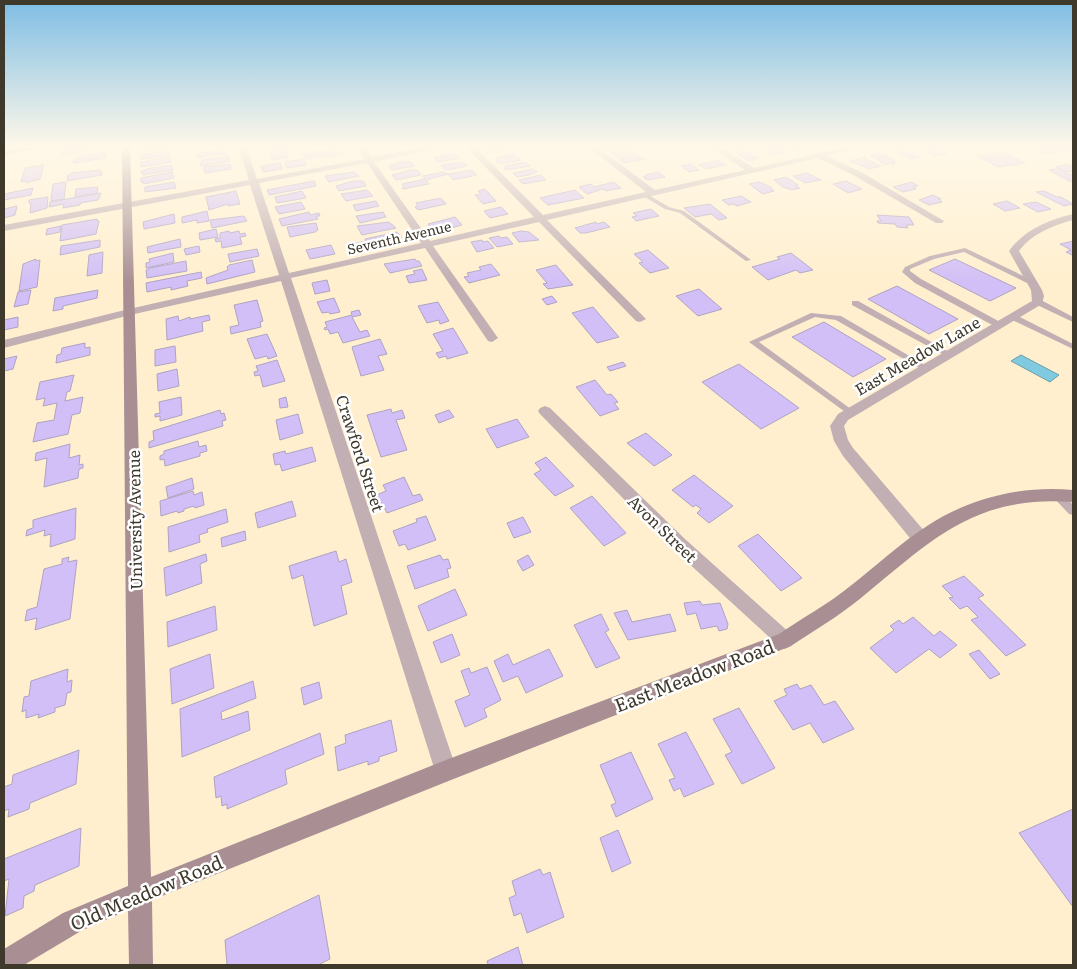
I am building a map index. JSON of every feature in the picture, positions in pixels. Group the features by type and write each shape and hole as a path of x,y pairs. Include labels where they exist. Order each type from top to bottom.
{"main road":[{"name":"University Avenue","path":"127,191 141,965"},
{"name":"East Meadow Road","path":"294,831 785,640 834,609 920,538 957,515 988,503 1025,496 1065,495"},
{"name":"Old Meadow Road","path":"4,963 72,922 294,831"}],"street":[{"path":"4,228 202,191"},
{"name":"Crawford Street","path":"256,191 446,771"},
{"path":"390,191 492,338"},
{"path":"515,191 640,319"},
{"path":"646,191 649,194"},
{"name":"Seventh Avenue","path":"4,344 128,312 661,191"},
{"path":"888,191 939,221"},
{"path":"1038,302 1038,293 1016,259 1015,248 1045,226 1067,218 1073,226"},
{"name":"East Meadow Lane","path":"920,538 863,472 841,441 838,426 843,417 851,412 1038,302"},
{"name":"Avon Street","path":"546,412 679,544 785,640"}],"lane":[{"path":"649,194 667,208 682,212 748,260"},
{"path":"1000,325 918,281 906,272 907,268 932,257 965,250 1030,281"},
{"path":"1038,302 1073,320"},
{"path":"855,303 949,354"},
{"path":"851,412 753,342 814,315 838,318 926,368"},
{"path":"1014,316 1073,347"},
{"path":"1065,495 1073,511"}],"water":[{"path":"1021,355 1059,375 1050,382 1011,361"}],"building":[{"path":"32,191 31,195 4,200 4,194"},
{"path":"52,191 65,191 64,199 51,201"},
{"path":"76,191 97,191 97,193 75,197"},
{"path":"236,191 240,204 228,206 228,204 209,210 206,197"},
{"path":"267,191 289,191 269,195"},
{"path":"302,191 306,198 277,203 275,197"},
{"path":"368,191 373,196 346,201 341,194"},
{"path":"478,191 487,191 496,201 483,204 475,195 481,194"},
{"path":"576,191 584,198 548,205 540,198"},
{"path":"584,191 596,191 587,194"},
{"path":"759,191 773,191 763,194"},
{"path":"1044,191 1073,204 1064,206 1036,192"},
{"path":"101,193 98,200 80,203 80,205 63,208 64,204 49,207 50,202"},
{"path":"933,195 941,199 938,199 942,202 929,205 919,200"},
{"path":"741,196 751,202 737,206 729,205 722,200"},
{"path":"48,197 47,208 30,213 31,203 29,203 29,200"},
{"path":"441,198 446,204 418,210 415,207 418,206 416,203"},
{"path":"376,201 379,206 356,211 353,205"},
{"path":"1007,201 1020,208 1005,211 993,204"},
{"path":"301,202 305,209 279,214 275,207"},
{"path":"1036,202 1051,209 1038,212 1023,204"},
{"path":"710,204 727,218 719,220 711,214 695,217 684,208"},
{"path":"17,206 15,215 4,218 4,209"},
{"path":"501,207 508,214 490,218 484,211"},
{"path":"651,209 659,216 636,221 632,217 637,216 633,213"},
{"path":"207,211 209,221 197,223 197,220 182,223 182,217"},
{"path":"309,212 310,215 319,213 320,216 316,216 318,219 282,226 279,219"},
{"path":"383,212 386,217 360,223 356,216"},
{"path":"174,214 175,223 144,229 143,222"},
{"path":"877,215 909,217 914,225 906,225 908,228 897,227 895,224 878,223 877,221 881,221"},
{"path":"244,216 247,221 212,228 210,220"},
{"path":"455,217 462,225 433,231 428,224"},
{"path":"97,219 99,221 96,234 60,241 62,225"},
{"path":"389,222 396,228 362,235 357,226"},
{"path":"596,222 597,224 604,222 610,227 586,233 580,233 575,228"},
{"path":"316,223 318,230 315,232 290,237 287,227"},
{"path":"61,226 60,232 46,235 47,229"},
{"path":"216,229 218,237 200,240 199,233"},
{"path":"229,231 230,233 239,231 240,234 245,233 246,236 240,237 242,244 222,248 221,241 216,242 215,239 220,238 220,233"},
{"path":"397,232 402,238 369,245 365,239"},
{"path":"529,232 539,240 519,242 512,233"},
{"path":"499,236 501,238 507,237 513,244 497,247 489,238"},
{"path":"180,239 181,247 148,253 147,247"},
{"path":"100,240 100,247 60,255 61,246"},
{"path":"482,240 483,242 488,241 494,248 477,252 471,242"},
{"path":"366,241 369,248 352,252 348,245"},
{"path":"1073,241 1072,255 1066,252 1071,250 1060,244"},
{"path":"331,245 335,254 310,259 306,250"},
{"path":"199,246 200,252 186,255 184,249"},
{"path":"257,249 259,256 230,262 228,254"},
{"path":"648,250 669,268 650,273 639,263 643,262 634,254"},
{"path":"103,252 102,273 87,276 89,255"},
{"path":"173,253 174,262 146,268 146,263 150,262 149,259"},
{"path":"791,253 813,270 800,273 796,270 768,280 752,267 780,259 777,257"},
{"path":"36,259 36,261 40,260 37,287 19,291 23,264"},
{"path":"415,259 422,266 390,273 384,264"},
{"path":"955,259 1016,288 990,301 929,270"},
{"path":"252,260 255,272 207,284 206,278 228,270 227,267 229,265"},
{"path":"186,261 187,271 147,278 146,270 150,268"},
{"path":"491,264 500,275 469,283 464,277 469,276 467,273 481,270 479,267"},
{"path":"556,265 573,285 548,289 543,284 547,283 536,270"},
{"path":"422,269 427,280 409,283 406,276 415,274 413,271"},
{"path":"201,272 202,278 187,281 188,286 147,292 146,283"},
{"path":"327,280 330,291 315,294 312,283"},
{"path":"897,286 958,319 929,334 868,299"},
{"path":"699,289 722,309 698,316 676,296"},
{"path":"31,290 28,304 14,307 18,292"},
{"path":"98,290 97,298 63,306 63,309 53,311 55,298"},
{"path":"552,296 557,302 547,305 542,299"},
{"path":"334,298 340,312 322,313 317,302"},
{"path":"257,300 263,321 260,322 261,327 231,334 230,327 239,325 234,305"},
{"path":"438,302 449,321 440,324 439,320 427,323 418,306"},
{"path":"593,307 619,337 597,343 572,313"},
{"path":"359,310 361,315 352,317 360,332 367,330 370,336 343,343 338,332 330,334 328,329 325,330 324,328 327,327 325,322 352,315 351,312"},
{"path":"209,315 210,320 202,322 203,331 167,340 166,319 178,316 179,321 190,317 190,319"},
{"path":"18,317 18,327 4,330 4,320"},
{"path":"824,322 886,359 853,377 792,337"},
{"path":"453,328 468,353 447,359 446,356 439,358 436,353 443,351 433,334"},
{"path":"267,334 277,356 268,359 267,356 255,359 247,339"},
{"path":"380,339 387,354 378,356 384,370 361,376 352,347"},
{"path":"85,343 85,348 90,347 90,355 56,363 57,355 61,354 62,348"},
{"path":"175,346 176,362 155,366 155,350"},
{"path":"17,356 13,369 4,371 4,359"},
{"path":"277,360 285,381 263,387 260,375 255,376 254,372 258,371 256,366"},
{"path":"623,362 626,366 610,371 607,367"},
{"path":"739,364 799,408 761,429 702,382"},
{"path":"177,369 179,386 158,391 157,374"},
{"path":"74,375 65,401 83,397 80,413 72,415 68,434 33,442 37,423 54,420 57,403 43,406 45,398 36,400 40,382"},
{"path":"595,380 607,395 611,394 618,402 614,403 619,409 600,416 576,387"},
{"path":"181,397 182,415 160,421 160,416 155,417 155,414 160,413 159,402"},
{"path":"286,397 288,407 280,408 279,399"},
{"path":"391,409 392,413 402,410 405,418 396,420 407,450 381,457 367,415"},
{"path":"220,410 221,414 224,413 226,420 222,421 223,426 149,448 149,442 154,440 153,431"},
{"path":"449,410 454,417 439,423 435,415"},
{"path":"298,414 303,433 280,440 276,420"},
{"path":"517,419 529,437 497,448 486,429"},
{"path":"646,433 672,455 654,466 627,443"},
{"path":"198,441 199,447 206,445 207,451 200,453 200,456 165,466 164,459 160,460 160,456 164,454 164,451"},
{"path":"70,444 69,458 80,455 79,465 83,464 83,468 79,469 78,478 44,487 47,458 35,461 36,453"},
{"path":"312,447 316,461 282,471 280,464 275,465 273,454 285,451 286,454"},
{"path":"546,457 574,486 555,496 534,474 541,470 535,463"},
{"path":"694,475 733,506 709,523 697,513 701,509 696,505 693,507 672,490"},
{"path":"404,477 413,496 420,494 423,500 387,513 382,503 377,504 374,496 386,491 383,485"},
{"path":"192,478 194,489 168,498 166,487"},
{"path":"193,491 194,495 202,492 204,505 195,508 194,506 178,513 177,511 161,516 160,501"},
{"path":"592,496 626,533 604,546 570,508"},
{"path":"292,501 296,516 258,528 255,513"},
{"path":"76,508 75,539 50,547 51,534 44,536 45,530 26,536 27,530 33,528 33,520"},
{"path":"226,509 228,522 207,529 208,532 199,535 200,542 169,552 168,527"},
{"path":"426,516 436,540 408,550 405,544 399,546 393,531 417,522 416,519"},
{"path":"523,517 531,532 514,538 507,523"},
{"path":"245,531 246,540 222,547 221,538"},
{"path":"758,534 802,578 781,591 738,546"},
{"path":"336,551 339,562 346,559 352,582 341,586 347,614 314,626 303,575 292,579 289,566"},
{"path":"206,554 207,561 200,564 202,583 166,596 164,568"},
{"path":"440,555 443,560 448,559 451,568 447,569 449,577 415,589 407,566"},
{"path":"528,555 534,565 523,571 517,561"},
{"path":"69,557 68,562 77,560 70,619 35,630 37,618 25,621 27,610 37,607 44,569 62,564 62,559"},
{"path":"964,576 984,595 978,598 1026,645 1006,656 971,620 978,617 967,606 960,609 949,598 953,597 942,586"},
{"path":"455,589 467,615 428,631 418,606"},
{"path":"700,601 702,605 720,603 728,624 727,629 719,631 717,626 701,629 696,613 687,615 684,603"},
{"path":"215,606 217,630 168,647 167,622"},
{"path":"627,610 632,622 670,614 676,631 628,640 614,613"},
{"path":"601,614 609,630 605,632 620,658 596,668 574,625"},
{"path":"913,617 934,636 940,631 957,645 940,658 929,649 896,673 870,648 894,630 890,626 899,620 903,624"},
{"path":"452,634 460,655 441,663 433,642"},
{"path":"549,649 563,676 526,693 518,676 503,682 494,661 508,654 513,665"},
{"path":"979,650 1000,674 990,679 969,654"},
{"path":"210,654 214,688 172,704 170,669"},
{"path":"487,667 501,700 484,709 487,717 465,727 455,701 470,695 461,671 469,668 471,673"},
{"path":"68,669 67,682 72,680 71,692 67,693 65,705 55,708 55,712 38,718 39,714 26,718 26,710 22,712 24,697 29,696 31,681"},
{"path":"253,681 256,698 221,712 222,720 248,711 250,730 182,757 180,709"},
{"path":"319,682 322,698 304,705 301,688"},
{"path":"797,684 800,689 811,685 824,705 835,701 854,729 823,743 810,723 793,730 774,701 787,695 784,689"},
{"path":"739,708 775,768 742,784 725,755 732,752 713,719"},
{"path":"391,720 397,751 379,757 379,761 368,765 368,761 338,771 335,747 346,743 345,735"},
{"path":"686,732 714,784 684,797 680,788 674,791 669,780 675,778 658,744"},
{"path":"320,733 324,754 285,770 287,784 227,809 227,804 222,806 221,796 216,798 214,777"},
{"path":"79,750 76,784 30,803 29,809 8,817 9,809 4,811 4,787 12,784 13,775"},
{"path":"631,752 653,799 616,817 611,805 616,803 600,765"},
{"path":"1073,809 1073,907 1019,833"},
{"path":"81,828 79,866 35,885 34,891 24,896 23,908 5,916 9,879 4,881 4,859"},
{"path":"618,830 631,863 612,872 600,838"},
{"path":"540,869 543,875 550,872 564,917 527,933 521,913 514,916 509,898 516,895 512,881"},
{"path":"319,895 330,959 318,965 227,965 225,940"},
{"path":"518,947 523,965 488,965 487,961"}]}
